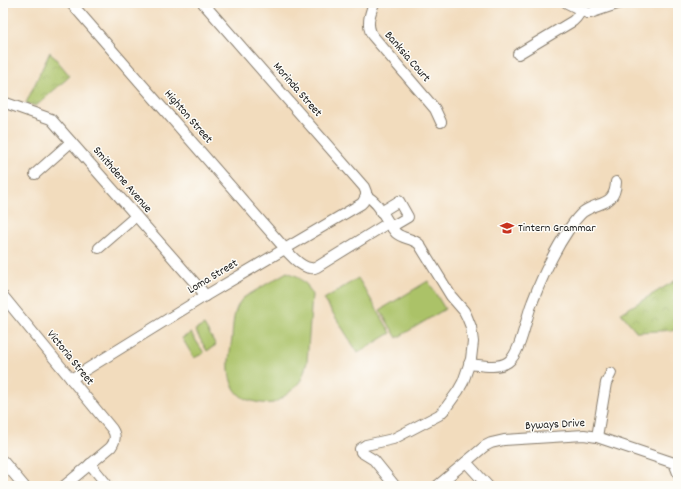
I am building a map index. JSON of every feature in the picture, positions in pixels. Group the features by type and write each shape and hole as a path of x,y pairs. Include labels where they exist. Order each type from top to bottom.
{"street":[{"name":"Highton Street","path":"71,3 292,257 300,263 306,267 313,268 390,225"},
{"name":"Morinda Street","path":"203,3 364,187 366,196 375,202 390,225"},
{"name":"Banksia Court","path":"374,3 368,21 368,26 372,35 435,109 440,122"},
{"path":"567,3 587,13 620,3"},
{"path":"518,54 573,21 581,11"},
{"name":"Smithdene Avenue","path":"3,102 50,119 206,296"},
{"path":"34,174 71,142"},
{"path":"469,364 488,366 498,365 508,361 512,357 522,336 531,305 540,283 561,241 583,212 611,198 615,193 616,182"},
{"name":"Loma Street","path":"71,379 206,296 361,204 366,196"},
{"path":"382,212 399,201 408,217 390,225 399,236 415,241 419,244 451,296 464,311 471,327 473,342 471,359 463,382 445,409 439,414 393,439 366,445 360,449 361,452 374,460 395,486"},
{"path":"99,248 136,216"},
{"name":"Victoria Street","path":"3,296 112,429 115,437 114,443 90,464"},
{"path":"597,436 606,382 611,373"},
{"name":"Byways Drive","path":"437,486 485,446 498,441 584,435 597,436 676,461 678,474"},
{"path":"3,461 24,486"},
{"path":"466,462 488,486"},
{"path":"64,486 90,464 108,486"}],"green space":[{"path":"50,52 70,76 36,106 26,103"},
{"path":"287,272 297,276 307,285 312,295 307,362 301,380 288,393 277,401 273,403 265,403 248,400 242,397 235,390 229,373 235,312 243,298"},
{"path":"358,278 391,333 358,353 324,299"},
{"path":"678,279 678,330 637,332 621,313"},
{"path":"428,281 445,309 397,338 380,310"},
{"path":"204,325 216,345 207,351 195,330"},
{"path":"191,333 204,353 194,358 182,338"}],"place":[{"name":"Tintern Grammar","path":"507,228"}]}
